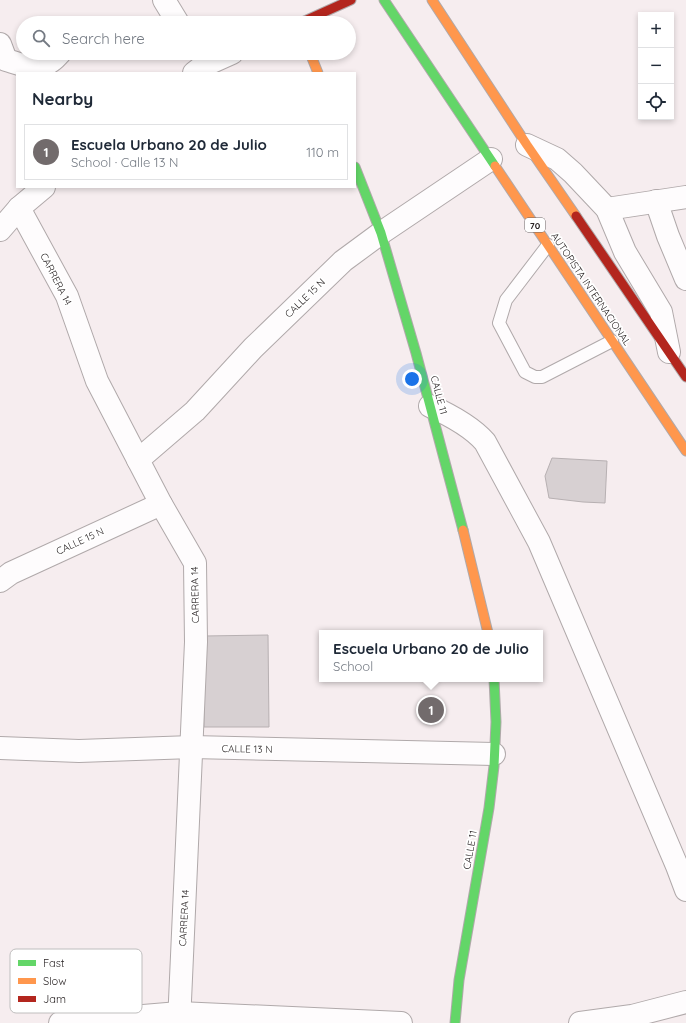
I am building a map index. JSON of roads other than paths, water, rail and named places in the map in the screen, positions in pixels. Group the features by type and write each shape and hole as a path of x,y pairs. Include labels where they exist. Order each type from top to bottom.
{"main road":[{"path":"316,16 351,0"},
{"name":"AUTOPISTA INTERNACIONAL","path":"384,0 686,451"},
{"path":"432,0 527,145 686,377"},
{"path":"313,60 318,72"},
{"name":"CALLE 11","path":"356,170 381,233 430,406 472,564 487,630"},
{"name":"CALLE 11","path":"455,1023 461,959 482,852 490,798 494,754 494,682"}],"street":[{"path":"164,0 174,16"},
{"path":"2,56 24,65 36,67 50,63 53,60"},
{"path":"197,64 210,60"},
{"path":"527,145 557,159 573,173 607,209 625,252 661,312 669,352"},
{"name":"CALLE 15 N","path":"138,460 195,411 253,348 343,262 381,233 491,159"},
{"path":"0,230 19,208 43,188"},
{"path":"607,209 686,197"},
{"path":"656,201 668,236 686,279"},
{"name":"CARRERA 14","path":"19,208 67,296 97,381 161,504 195,563 196,642 179,1018"},
{"path":"430,406 445,412 476,432 486,442 539,542 686,890"},
{"name":"CALLE 15 N","path":"0,581 11,573 161,504"},
{"name":"CALLE 13 N","path":"0,748 80,751 192,747 494,754"},
{"path":"580,1023 632,1016 686,1002"},
{"path":"60,1023 179,1018 401,1023"}],"lane":[{"path":"548,245 506,300 499,323 525,372 535,377 542,377 612,341"}],"place":[{"name":"Escuela Urbano 20 de Julio","path":"431,710"}]}
